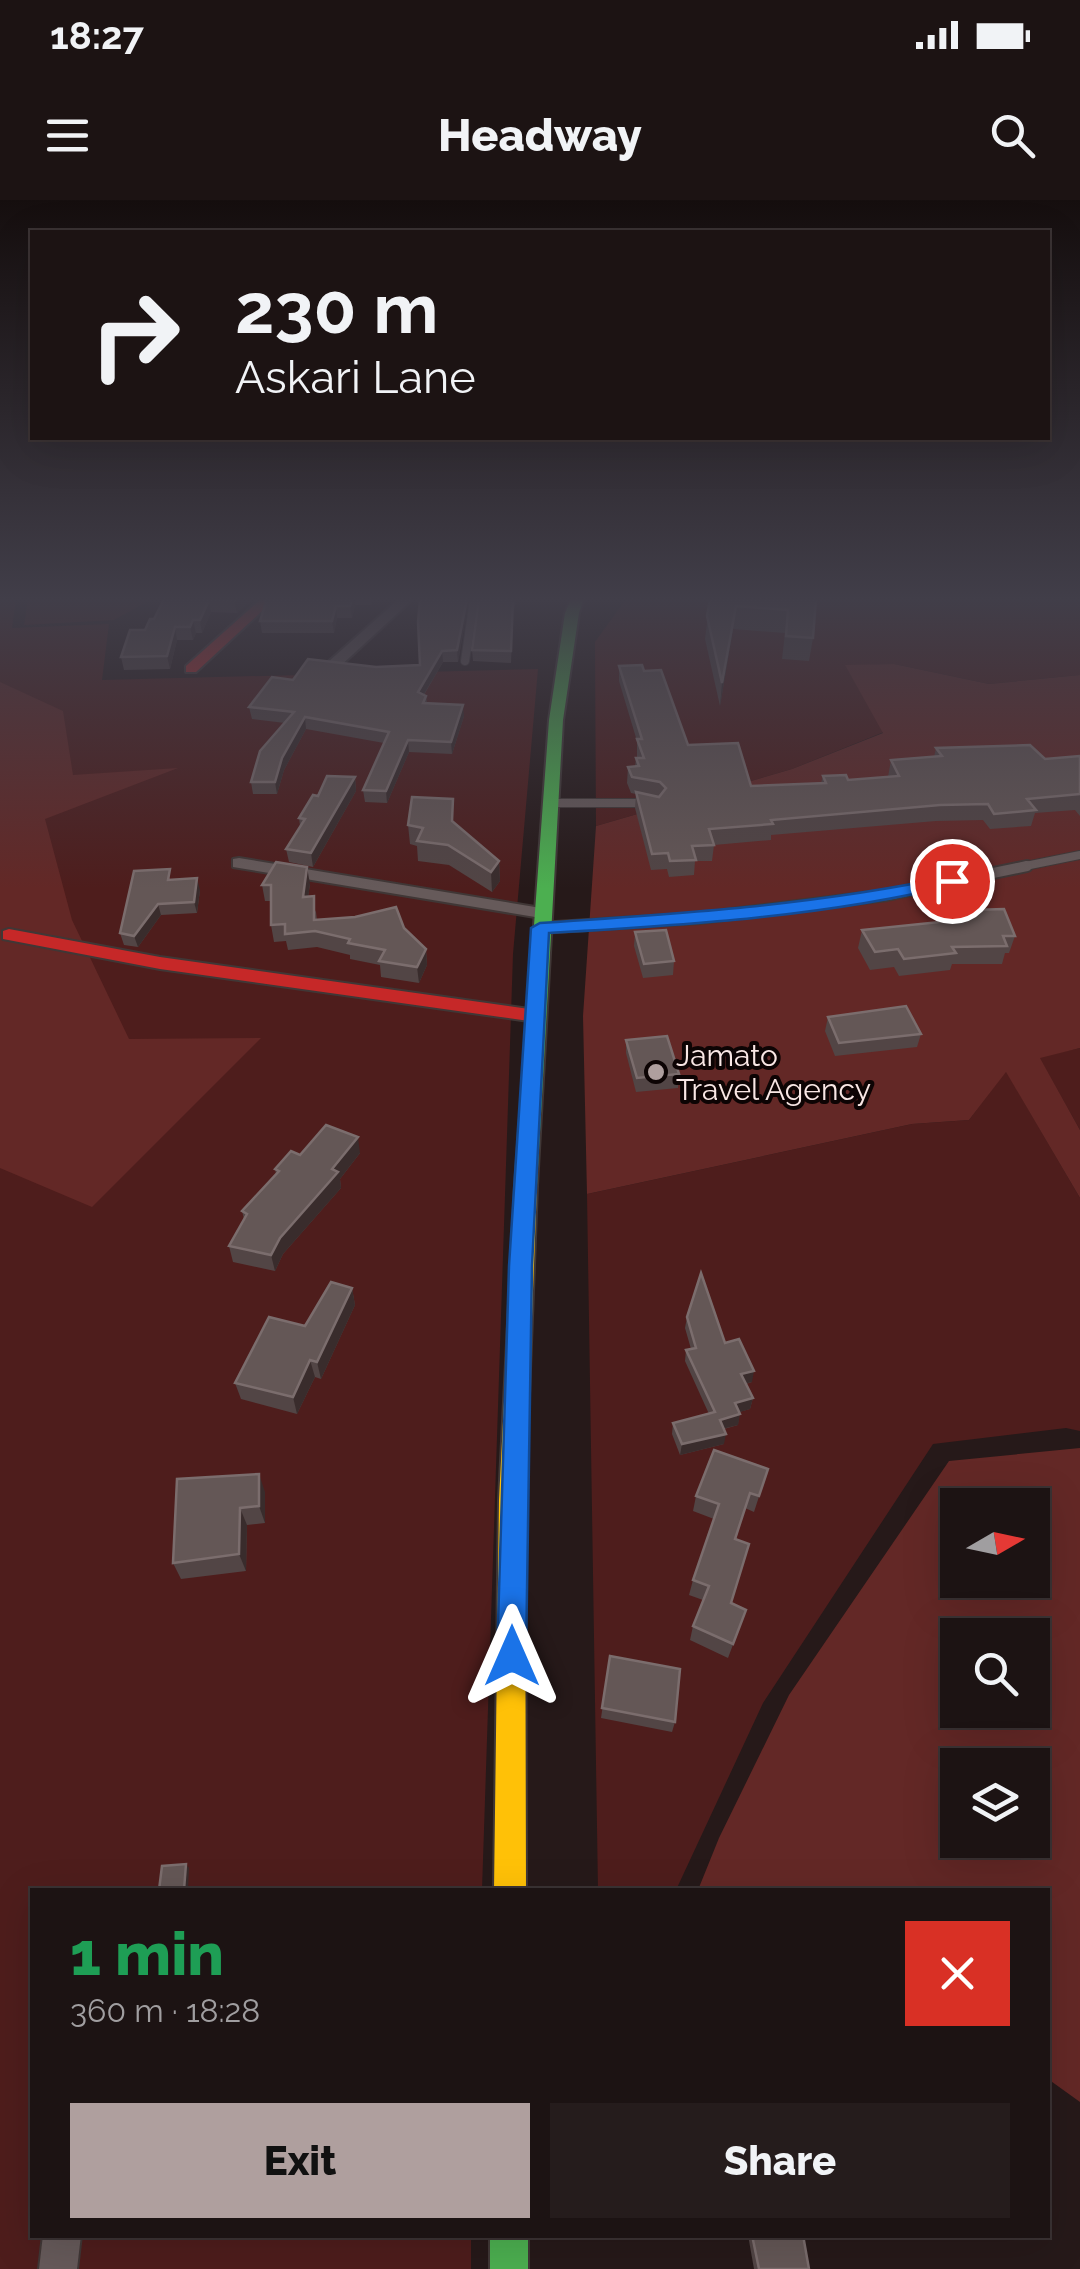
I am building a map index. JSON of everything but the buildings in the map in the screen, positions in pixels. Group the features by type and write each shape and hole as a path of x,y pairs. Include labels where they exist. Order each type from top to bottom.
{"main road":[{"path":"510,1888 512,1500 541,921 559,696"},
{"path":"8,935 160,964 536,1016"},
{"path":"509,2238 509,2269"}],"street":[{"path":"239,864 541,921"},
{"path":"58,2269 62,2238"}],"lane":[{"path":"552,803 638,800 657,806"},
{"path":"541,921 700,918 887,895 1080,854"}],"shaded area":[{"path":"0,696 536,696 513,954 482,1888 30,1888 30,2238 471,2238 471,2269 0,2269"},
{"path":"0,696 29,696 63,711 73,775 178,768 45,819 72,920 129,1039 261,1038 92,1207 0,1168"},
{"path":"595,696 863,696 884,732 792,769 596,826"},
{"path":"862,696 1080,696 1080,1048 1040,1058 1080,1130 1080,1198 1006,1072 969,1120 912,1124 587,1194 583,1016 596,826 792,769 883,733"},
{"path":"1080,1048 1080,1130 1039,1057"},
{"path":"1006,1071 1080,1198 1080,1431 1066,1428 933,1444 763,1703 677,1888 598,1888 587,1194 912,1124 969,1120"},
{"path":"1080,1448 1080,2102 1050,2080 1050,1888 699,1888 789,1695 949,1461"}],"traffic: fast":[{"path":"526,1186 560,696"},
{"path":"509,2238 509,2269"}],"traffic: slow":[{"path":"510,1888 512,1500 526,1186"}],"traffic: jam":[{"path":"9,935 160,963 536,1016"}],"place":[{"name":"Jamato Travel Agency","path":"656,1072"}],"route":[{"path":"512,1656 512,1500 540,928 700,918 887,895 952,881"}]}
